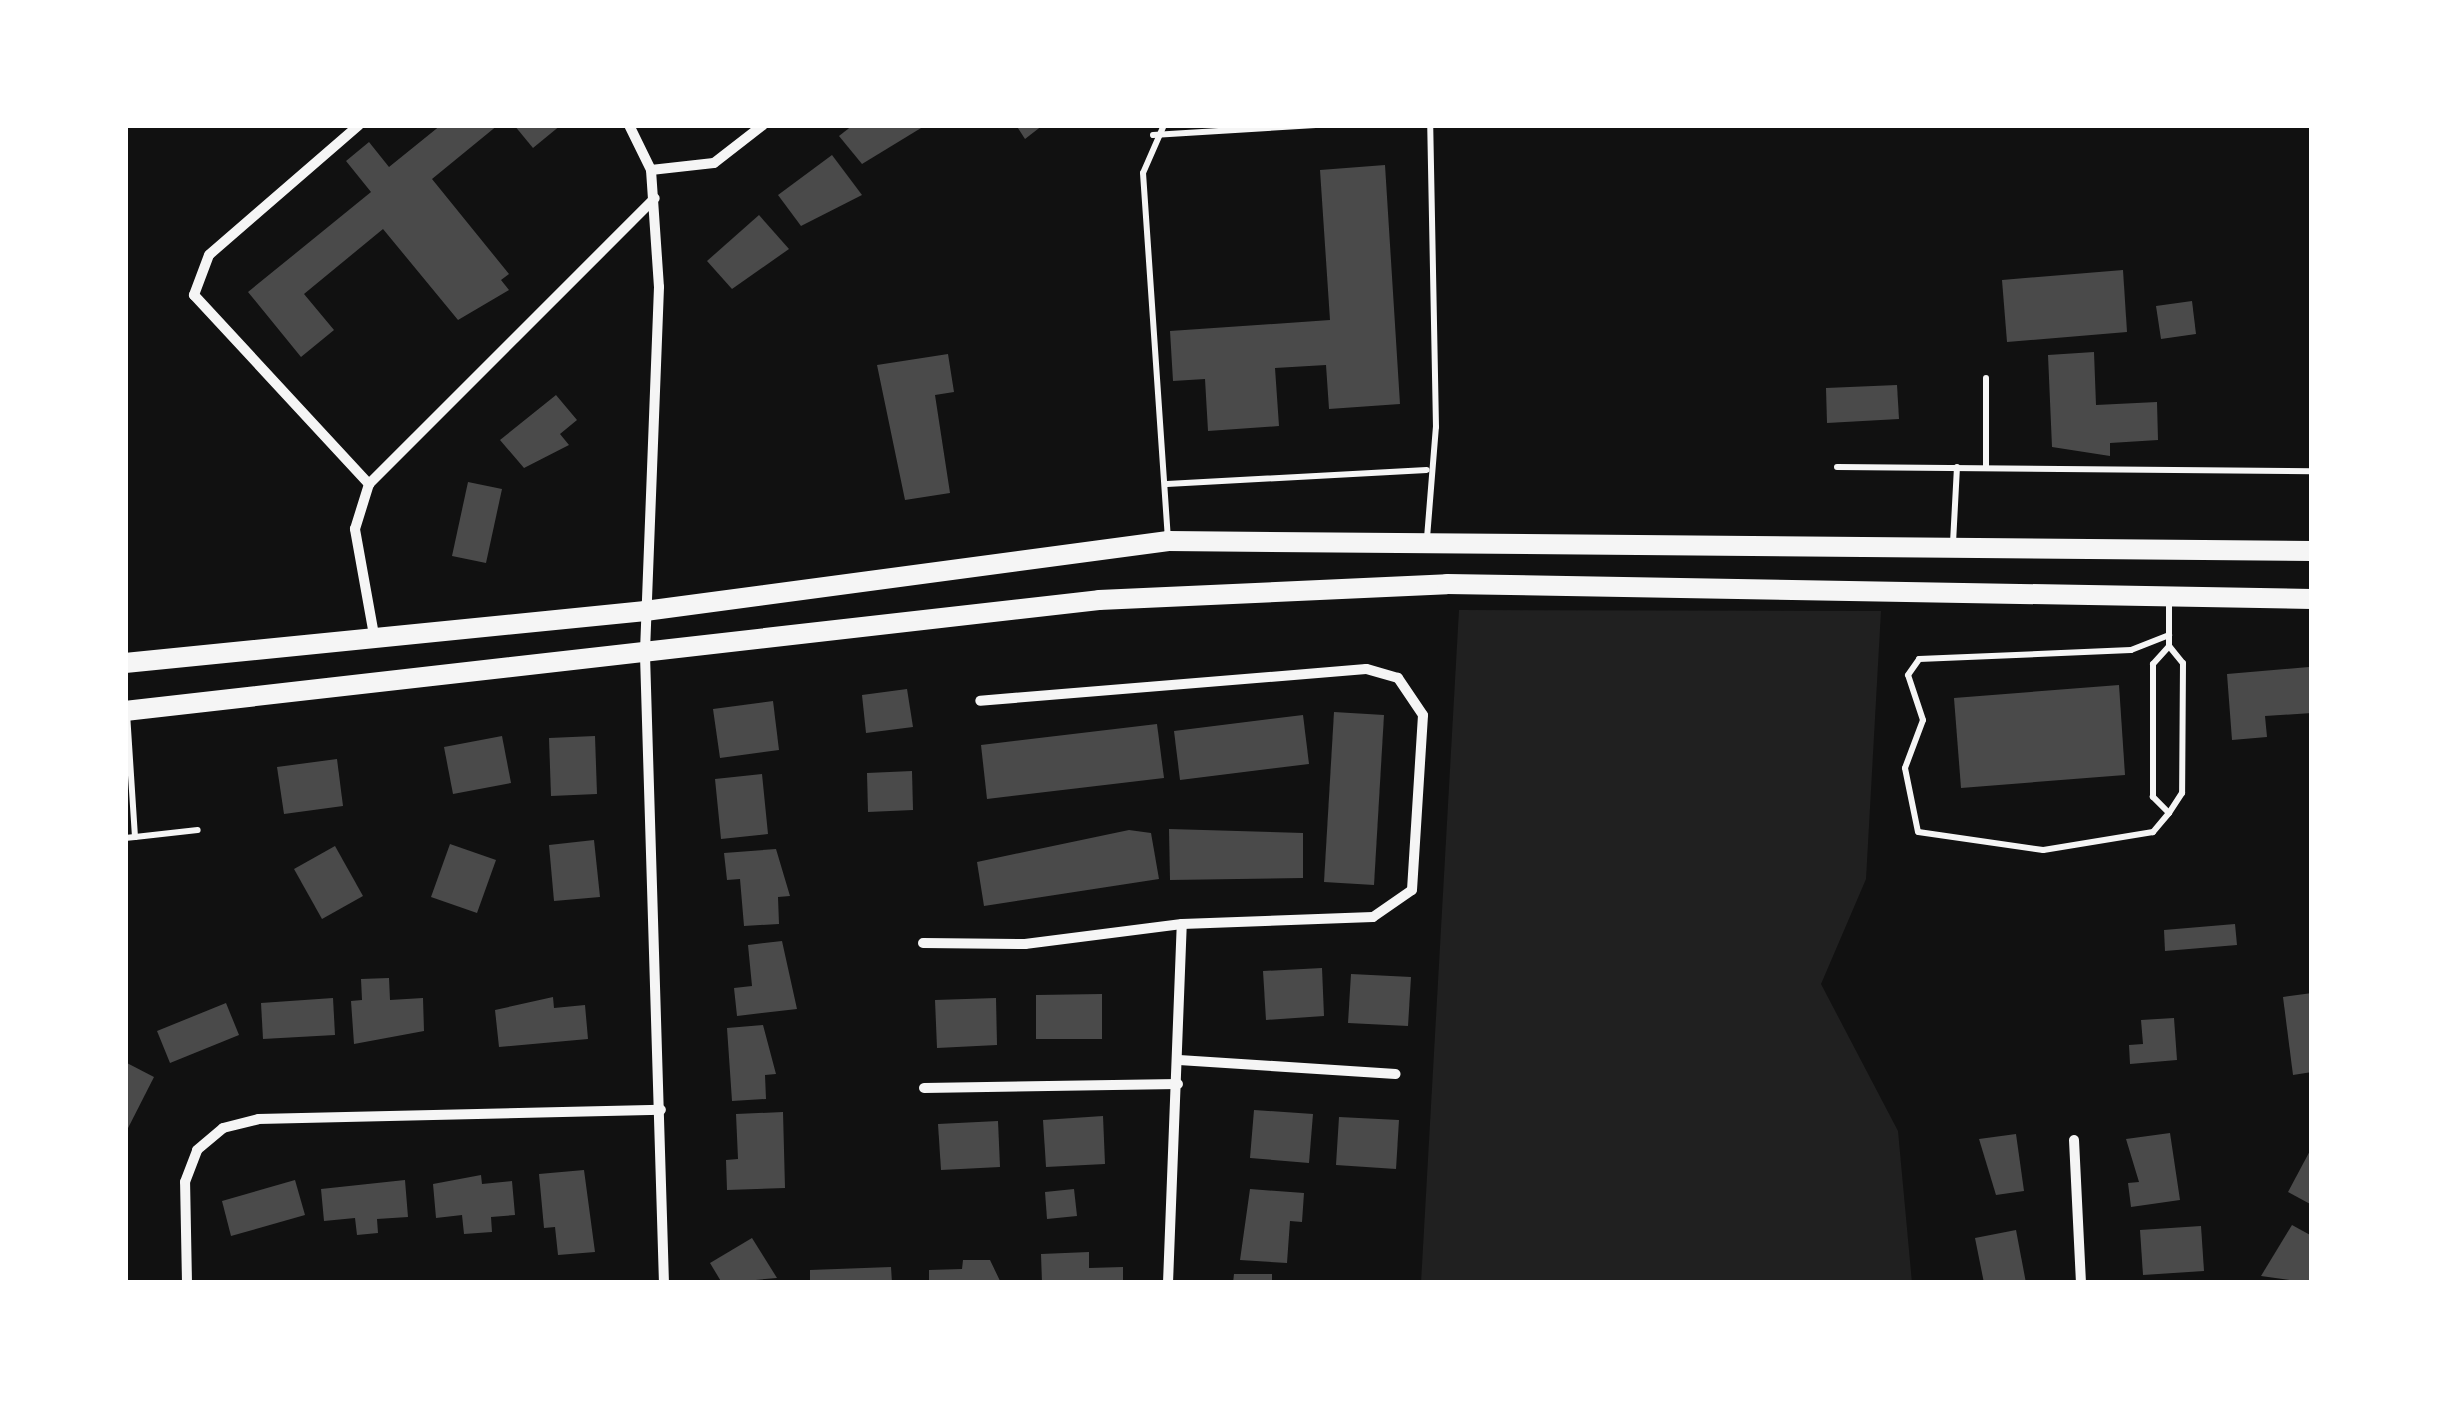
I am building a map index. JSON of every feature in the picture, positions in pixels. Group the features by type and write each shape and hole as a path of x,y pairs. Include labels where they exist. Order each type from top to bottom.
{"main road":[{"path":"125,663 374,635 646,611 1168,540 2312,551"},
{"path":"126,711 645,655 1099,600 1447,584 2312,598"}],"street":[{"path":"359,125 208,256 194,295 368,484"},
{"path":"629,125 651,170 656,198 645,655 664,1283"},
{"path":"651,170 714,163 762,125"},
{"path":"374,635 354,528 368,484 656,198"},
{"path":"924,943 1025,944 1182,924 1373,916 1412,890 1423,715 1398,678 1366,669 980,701"},
{"path":"1168,1283 1180,1060 1182,924"},
{"path":"1180,1060 1396,1074"},
{"path":"924,1088 1178,1084"},
{"path":"187,1283 185,1182 197,1150 223,1128 258,1119 661,1110"},
{"path":"2074,1140 2081,1283"}],"lane":[{"path":"1164,125 1152,135 1143,173 1168,540"},
{"path":"1152,135 1316,125"},
{"path":"1427,540 1426,470 1436,426 1430,125"},
{"path":"1986,378 1986,466"},
{"path":"1837,467 2312,471"},
{"path":"1953,545 1957,467"},
{"path":"1167,484 1426,470"},
{"path":"2169,596 2169,635 2169,646 2182,682 2182,792 2153,832 2096,847 2043,850 1918,832 1904,768 1923,720 1908,675 1919,659 2131,650 2169,635"},
{"path":"2168,813 2152,797 2153,664 2169,646"},
{"path":"126,711 135,837"},
{"path":"125,838 198,830"}],"shaded area":[{"path":"1459,610 1881,611 1866,879 1821,984 1898,1131 1912,1283 1421,1283"}],"building":[{"path":"441,125 498,125 432,179 509,274 501,280 509,290 458,320 383,229 304,294 334,330 301,357 248,292 371,192 346,161 369,142 389,167"},
{"path":"514,125 561,125 533,148"},
{"path":"853,125 926,125 862,164 839,136"},
{"path":"1016,125 1043,125 1025,139"},
{"path":"832,155 862,195 801,226 778,195"},
{"path":"1385,165 1400,404 1329,409 1326,365 1275,368 1279,426 1208,431 1205,379 1173,381 1170,331 1330,320 1320,170"},
{"path":"759,215 789,249 732,289 707,261"},
{"path":"2123,270 2127,332 2007,342 2002,280"},
{"path":"2192,301 2196,334 2161,339 2156,306"},
{"path":"2094,352 2096,405 2157,402 2158,440 2110,443 2110,456 2052,447 2048,355"},
{"path":"948,354 954,392 935,395 950,493 905,500 877,365"},
{"path":"1897,385 1899,419 1827,423 1826,388"},
{"path":"556,395 577,420 560,434 569,445 524,468 500,440"},
{"path":"468,482 502,489 486,563 452,556"},
{"path":"2309,667 2312,713 2265,716 2267,737 2232,740 2227,674"},
{"path":"2119,685 2125,775 1961,788 1954,698"},
{"path":"907,689 913,727 866,733 862,695"},
{"path":"773,701 779,750 720,758 713,709"},
{"path":"1334,712 1384,715 1374,885 1324,882"},
{"path":"1303,715 1309,764 1180,780 1174,731"},
{"path":"1157,724 1164,778 987,799 981,745"},
{"path":"502,736 511,783 453,794 444,747"},
{"path":"595,736 597,794 551,796 549,738"},
{"path":"337,759 343,806 284,814 277,767"},
{"path":"912,771 913,810 868,812 867,773"},
{"path":"762,774 768,834 721,839 715,779"},
{"path":"1169,829 1303,833 1303,878 1170,880"},
{"path":"1129,830 1151,833 1159,879 984,906 977,862"},
{"path":"594,840 600,897 554,901 549,845"},
{"path":"450,844 496,860 477,913 431,897"},
{"path":"335,846 363,896 322,919 294,869"},
{"path":"776,849 790,896 778,897 779,924 744,926 740,879 727,880 724,853"},
{"path":"2235,924 2237,945 2165,951 2164,930"},
{"path":"782,941 797,1009 737,1016 734,988 752,986 748,945"},
{"path":"1322,968 1324,1016 1266,1020 1263,971"},
{"path":"1351,974 1411,977 1408,1026 1348,1023"},
{"path":"389,978 390,1000 423,998 424,1031 354,1044 351,1001 362,1000 361,979"},
{"path":"2312,993 2312,1072 2293,1075 2283,997"},
{"path":"1102,994 1102,1039 1036,1039 1036,995"},
{"path":"553,997 554,1008 585,1005 588,1039 499,1047 495,1010"},
{"path":"333,998 335,1035 263,1039 261,1003"},
{"path":"996,998 997,1045 937,1048 935,1000"},
{"path":"226,1003 239,1035 170,1063 157,1031"},
{"path":"2174,1018 2177,1060 2130,1064 2129,1045 2143,1044 2141,1020"},
{"path":"763,1025 776,1074 765,1075 766,1099 732,1101 727,1028"},
{"path":"125,1062 154,1077 125,1134"},
{"path":"1254,1110 1313,1114 1309,1163 1250,1158"},
{"path":"783,1112 785,1188 727,1190 726,1160 738,1159 736,1114"},
{"path":"1103,1116 1105,1164 1046,1167 1043,1120"},
{"path":"1339,1117 1399,1120 1396,1169 1336,1165"},
{"path":"998,1121 1000,1167 941,1170 938,1124"},
{"path":"2170,1133 2180,1200 2131,1207 2128,1183 2139,1182 2126,1139"},
{"path":"2016,1134 2024,1191 1996,1195 1979,1139"},
{"path":"2312,1147 2312,1205 2288,1192"},
{"path":"584,1170 595,1252 558,1255 555,1227 544,1228 539,1174"},
{"path":"481,1175 482,1184 512,1181 515,1215 491,1217 492,1232 464,1234 462,1215 436,1218 433,1184"},
{"path":"295,1180 305,1215 231,1236 222,1201"},
{"path":"405,1180 408,1217 377,1219 378,1233 357,1235 355,1218 324,1221 321,1189"},
{"path":"1074,1189 1077,1216 1047,1219 1045,1192"},
{"path":"1250,1189 1304,1193 1302,1222 1290,1221 1287,1263 1240,1260"},
{"path":"2292,1225 2312,1236 2312,1283 2261,1276"},
{"path":"2201,1226 2204,1271 2143,1275 2140,1230"},
{"path":"2016,1230 2026,1283 1984,1283 1975,1238"},
{"path":"752,1238 777,1278 722,1283 710,1263"},
{"path":"1089,1252 1089,1268 1123,1267 1123,1283 1042,1283 1041,1254"},
{"path":"963,1260 990,1260 1001,1283 929,1283 929,1270 962,1269"},
{"path":"891,1267 892,1283 810,1283 810,1270"},
{"path":"1234,1274 1272,1274 1272,1283 1233,1283"}]}
